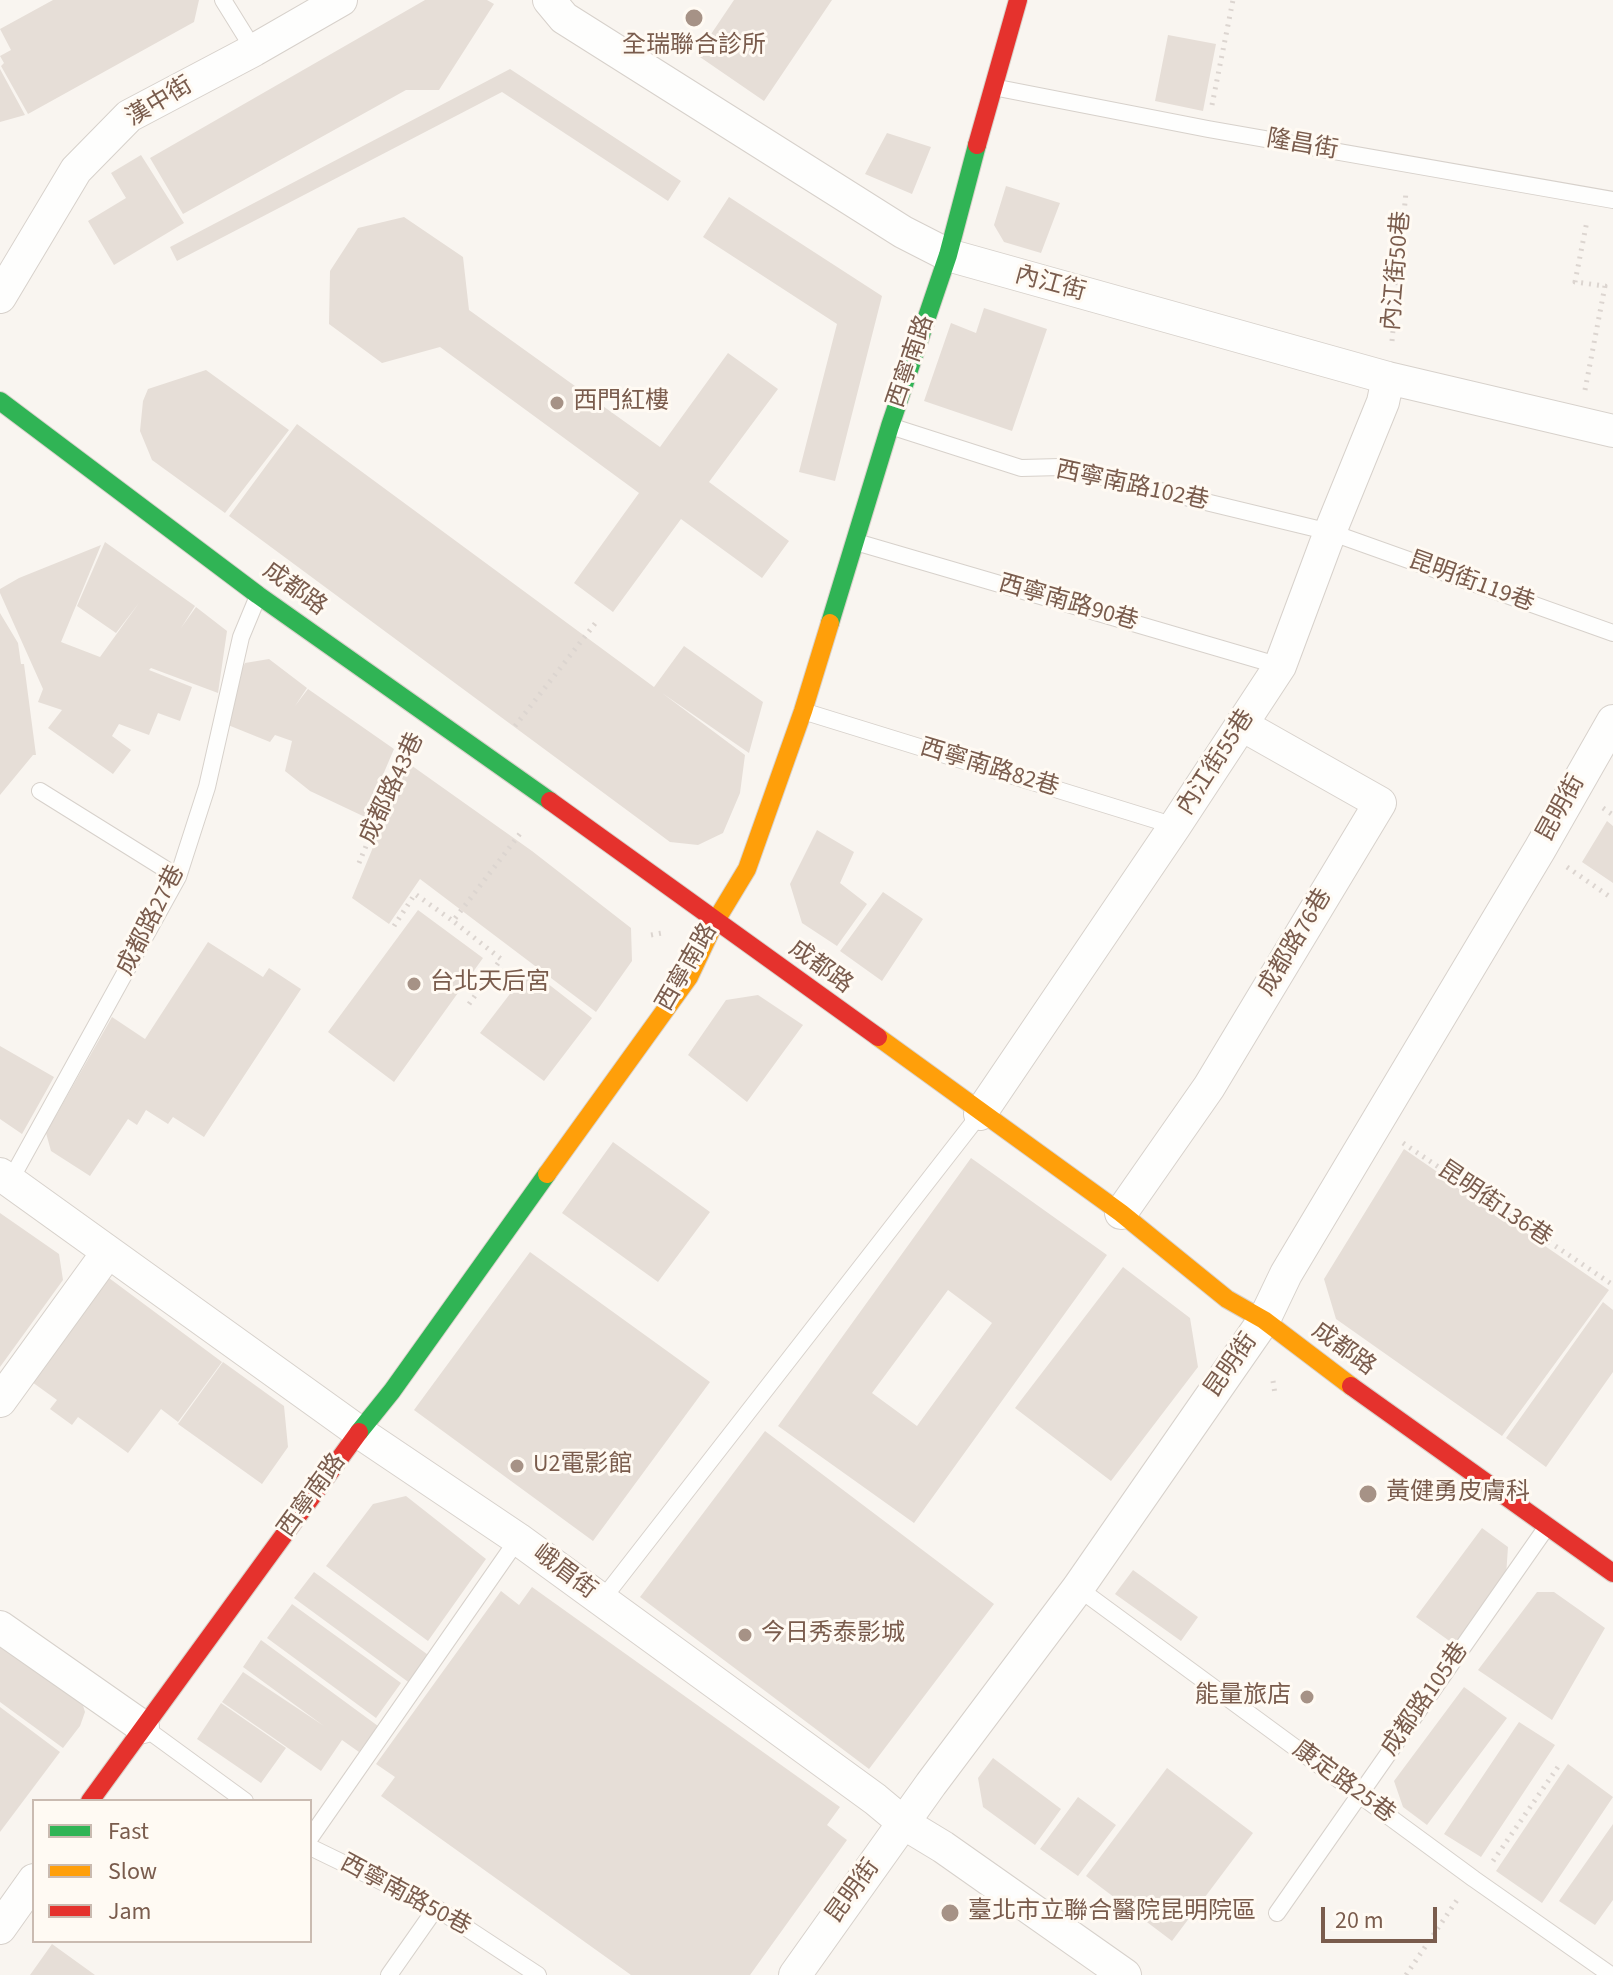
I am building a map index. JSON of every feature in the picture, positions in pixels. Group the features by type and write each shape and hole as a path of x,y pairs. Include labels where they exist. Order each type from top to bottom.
{"street":[{"name":"漢中街","path":"0,297 76,170 129,116 341,0"},
{"name":"內江街","path":"549,0 564,18 903,232 948,255 1388,378 1613,431"},
{"name":"西寧南路","path":"91,1799 392,1391 689,977 715,922 747,869 803,711 890,426 948,255 1018,0"},
{"name":"內江街55巷","path":"980,1114 1280,666 1383,402 1388,378"},
{"name":"成都路","path":"0,401 258,595 1121,1213 1227,1299 1264,1320 1308,1355 1613,1573"},
{"name":"昆明街","path":"795,1975 931,1784 1078,1588 1264,1320 1286,1274 1613,721"},
{"name":"成都路76巷","path":"1121,1213 1209,1087 1380,803 1242,725"},
{"name":"峨眉街","path":"5,1178 359,1432 518,1539 905,1824 943,1847 1125,1975"},
{"path":"0,1401 108,1252"},
{"path":"0,1627 143,1727"},
{"path":"0,1928 32,1883"}],"lane":[{"path":"223,0 254,50"},
{"name":"隆昌街","path":"992,87 1208,129 1613,200"},
{"name":"西寧南路102巷","path":"890,426 1021,468 1061,467 1330,532"},
{"name":"昆明街119巷","path":"1330,532 1613,633"},
{"name":"西寧南路90巷","path":"856,542 1280,666"},
{"name":"成都路27巷","path":"5,1178 178,877 207,787 241,637 258,595"},
{"name":"西寧南路82巷","path":"803,711 1175,826"},
{"path":"40,791 178,877"},
{"path":"601,1601 980,1114"},
{"name":"成都路105巷","path":"1277,1913 1546,1527"},
{"path":"312,1835 518,1539"},
{"name":"康定路25巷","path":"1078,1588 1474,1879 1611,1975"},
{"path":"143,1727 242,1799"},
{"name":"西寧南路50巷","path":"312,1848 436,1908 538,1975"},
{"path":"389,1975 436,1908"}],"path":[{"path":"1208,129 1233,0"},
{"name":"內江街50巷","path":"1388,378 1409,164"},
{"path":"1579,422 1605,286 1575,282 1592,197"},
{"path":"493,761 525,710 597,621"},
{"name":"成都路43巷","path":"359,863 403,757 429,716"},
{"path":"453,921 525,827"},
{"path":"1540,849 1613,899"},
{"path":"394,926 415,894 501,959 469,1004"},
{"name":"昆明街136巷","path":"1375,1125 1613,1285"},
{"path":"1406,1975 1474,1879 1486,1871 1560,1764"}],"building":[{"path":"53,0 199,0 194,22 28,114 1,66 4,63 0,56 11,50 0,29"},
{"path":"425,0 487,0 494,4 439,90 406,90 183,214 150,158"},
{"path":"734,0 832,0 764,101 697,55"},
{"path":"1168,35 1216,44 1203,111 1155,101"},
{"path":"0,69 25,115 0,122"},
{"path":"510,69 681,181 668,201 502,92 177,261 170,247"},
{"path":"887,133 931,147 912,194 865,174"},
{"path":"141,155 184,223 114,265 88,221 126,198 111,173"},
{"path":"1006,186 1060,203 1041,253 1004,242 994,225"},
{"path":"729,197 882,296 835,481 799,472 837,324 703,237"},
{"name":"西門紅樓","path":"404,217 463,257 469,310 660,447 728,353 778,389 709,482 789,541 762,578 681,519 613,612 574,583 639,493 440,347 382,363 329,324 330,271 358,228"},
{"path":"984,308 1047,329 1012,431 924,401 951,323 976,333"},
{"path":"206,370 289,430 225,513 152,460 140,431 143,401 148,389"},
{"path":"297,424 654,687 684,646 763,702 749,753 662,693 745,755 740,793 723,833 698,845 670,842 229,516"},
{"path":"105,542 195,606 181,628 196,607 227,631 218,693 151,668 149,670 192,687 180,721 158,713 149,735 119,724 112,736 131,750 113,774 48,728 62,710 38,702 43,689 0,593 0,589 19,578 101,545 61,642 100,657 139,603 116,633 77,606"},
{"path":"0,613 18,643 21,664 24,664 36,755 0,795"},
{"path":"269,659 307,688 295,706 308,689 394,749 365,817 310,791 285,771 292,741 275,735 270,742 228,725 245,663"},
{"path":"408,763 532,851 631,928 632,961 596,1012 420,879 389,924 352,898"},
{"path":"1607,821 1613,826 1613,883 1582,862"},
{"path":"817,830 854,852 840,883 867,904 837,946 802,923 790,884"},
{"path":"883,892 923,919 882,981 840,951"},
{"name":"台北天后宮","path":"418,910 483,958 394,1082 328,1032"},
{"path":"208,942 263,977 269,968 301,989 204,1137 173,1117 168,1124 146,1110 137,1125 128,1119 90,1176 51,1151 46,1133 112,1017 145,1039"},
{"path":"529,969 592,1018 544,1081 480,1033"},
{"path":"758,995 803,1025 747,1102 688,1055 726,1000"},
{"path":"0,1046 54,1077 22,1134 0,1119"},
{"path":"613,1142 710,1212 658,1282 562,1213"},
{"path":"1404,1149 1609,1290 1502,1436 1336,1319 1324,1279"},
{"path":"971,1158 1107,1255 914,1523 778,1426","holes":["948,1290 992,1323 917,1426 872,1393"]},
{"path":"0,1213 59,1254 63,1280 0,1367"},
{"path":"530,1252 710,1382 593,1541 414,1410"},
{"path":"1123,1267 1190,1318 1198,1367 1111,1481 1015,1408"},
{"path":"109,1278 222,1362 178,1422 161,1409 128,1453 78,1417 72,1425 50,1409 57,1400 32,1382"},
{"path":"1603,1302 1613,1310 1613,1372 1546,1467 1506,1438"},
{"path":"223,1362 284,1406 288,1447 262,1484 178,1424"},
{"path":"765,1431 994,1604 869,1769 640,1597"},
{"path":"406,1496 486,1559 428,1641 326,1566 373,1504"},
{"path":"1482,1528 1508,1547 1506,1576 1455,1645 1416,1617"},
{"path":"1133,1570 1198,1617 1181,1641 1115,1594"},
{"path":"314,1572 431,1657 411,1684 294,1598"},
{"path":"532,1587 840,1807 827,1825 847,1840 750,1975 631,1975 381,1796 395,1777 376,1764 501,1591 519,1605"},
{"path":"1537,1592 1554,1592 1605,1628 1552,1720 1478,1670"},
{"path":"292,1604 401,1683 376,1718 267,1638"},
{"path":"0,1639 82,1702 85,1712 80,1726 63,1748 0,1702"},
{"path":"261,1640 378,1726 359,1752 342,1740 321,1771 222,1702 243,1672 324,1726 243,1667"},
{"path":"1464,1687 1507,1718 1427,1825 1403,1807 1394,1781"},
{"path":"221,1703 286,1748 261,1783 197,1739"},
{"path":"0,1707 60,1752 0,1832"},
{"path":"1519,1722 1555,1745 1481,1857 1444,1834"},
{"path":"993,1758 1061,1809 1035,1845 983,1807 978,1778"},
{"path":"1568,1764 1613,1797 1542,1903 1496,1871"},
{"path":"1167,1768 1253,1833 1172,1941 1086,1876"},
{"path":"1078,1797 1116,1825 1078,1876 1040,1849"},
{"path":"1613,1824 1613,1900 1595,1925 1559,1901"},
{"path":"52,1944 95,1975 30,1975"}],"traffic: fast":[{"path":"830,623 890,426 948,255 977,145"},
{"path":"0,401 258,595 550,801"},
{"path":"359,1432 392,1391 547,1174"}],"traffic: slow":[{"path":"547,1174 689,977 715,922 747,869 803,711 830,623"},
{"path":"878,1037 1121,1213 1227,1299 1264,1320 1351,1386"}],"traffic: jam":[{"path":"977,145 1018,0"},
{"path":"550,801 878,1037"},
{"path":"1351,1386 1613,1573"},
{"path":"91,1799 359,1432"}],"place":[{"name":"全瑞聯合診所","path":"694,18"},
{"name":"西門紅樓","path":"557,403"},
{"name":"台北天后宮","path":"414,984"},
{"name":"U2電影館","path":"517,1466"},
{"name":"黃健勇皮膚科","path":"1368,1494"},
{"name":"今日秀泰影城","path":"745,1635"},
{"name":"能量旅店","path":"1307,1697"},
{"name":"臺北市立聯合醫院昆明院區","path":"950,1913"}]}
